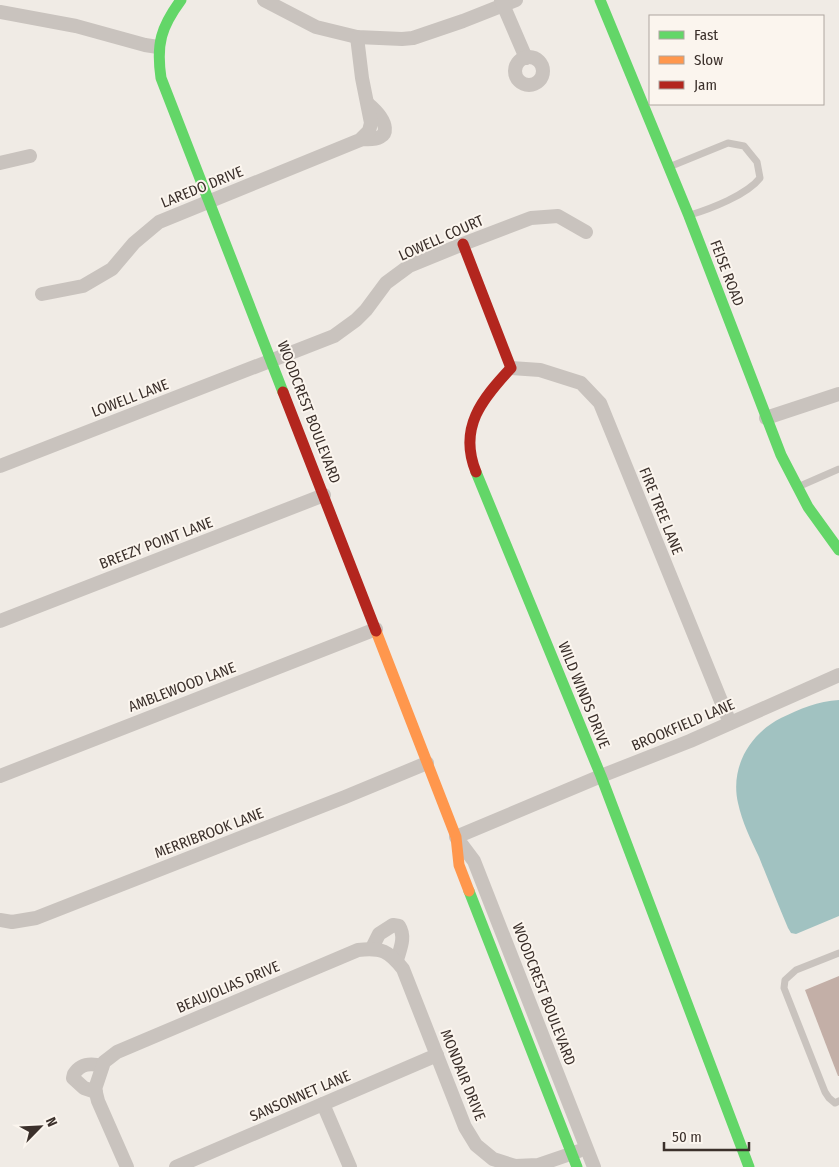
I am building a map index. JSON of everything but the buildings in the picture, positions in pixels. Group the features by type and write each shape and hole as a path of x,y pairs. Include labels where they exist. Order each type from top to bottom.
{"street":[{"name":"WOODCREST BOULEVARD","path":"180,0 163,27 158,47 162,78 428,763 456,837 459,865 577,1167"},
{"path":"264,0 316,27 357,37 402,39 413,38 507,2 526,58"},
{"name":"FEISE ROAD","path":"600,0 689,216 781,455 808,508 839,550"},
{"path":"0,12 76,26 145,46 158,47"},
{"name":"LAREDO DRIVE","path":"42,294 83,286 112,269 134,243 159,222 362,139 369,131 371,123 362,78 357,37"},
{"path":"0,163 30,156"},
{"name":"LOWELL COURT","path":"272,360 334,336 356,320 386,284 409,266 531,218 558,216 586,232"},
{"path":"463,244 512,368"},
{"name":"LOWELL LANE","path":"0,466 272,360"},
{"name":"FIRE TREE LANE","path":"512,368 540,370 580,382 600,403 730,723"},
{"name":"WILD WINDS DRIVE","path":"512,368 494,386 476,416 470,433 471,460 601,776 749,1167"},
{"path":"766,418 839,394"},
{"name":"BREEZY POINT LANE","path":"0,621 324,495"},
{"name":"AMBLEWOOD LANE","path":"0,776 376,629"},
{"name":"BROOKFIELD LANE","path":"456,837 690,741 839,675"},
{"name":"MERRIBROOK LANE","path":"0,920 12,922 36,918 428,763"},
{"name":"WOODCREST BOULEVARD","path":"456,837 474,861 594,1167"},
{"path":"393,925 399,926 402,931 402,942 397,960 386,952 372,948 379,934 393,925"},
{"name":"BEAUJOLIAS DRIVE","path":"102,1066 104,1062 117,1052 126,1048 358,950 372,948"},
{"name":"MONDAIR DRIVE","path":"397,960 403,969 464,1127 476,1146 494,1159 515,1166 538,1165 586,1148"},
{"name":"SANSONNET LANE","path":"176,1167 436,1055"},
{"path":"96,1092 79,1085 73,1078 82,1065 102,1066 95,1089 96,1092 98,1101 127,1167"},
{"path":"323,1104 350,1167"}],"lane":[{"path":"668,167 728,143 744,146 757,162 760,178 754,186 689,216"},
{"path":"797,487 839,468"},
{"path":"839,953 796,970 785,980 784,988 825,1092 835,1103 839,1101"}],"water":[{"path":"839,700 839,916 796,934 791,933 788,928 744,824 736,790 737,777 744,753 760,733 770,725 809,706"}],"traffic: fast":[{"path":"181,0 169,19 162,36 159,55 161,78 283,392"},
{"path":"600,0 689,216 781,455 808,507 839,550"},
{"path":"476,472 601,776 749,1167"},
{"path":"469,891 577,1167"}],"traffic: slow":[{"path":"376,631 456,837 459,865 469,891"}],"traffic: jam":[{"path":"463,244 511,368 482,403 476,415 470,442 471,456 476,472"},
{"path":"283,392 376,631"}]}
